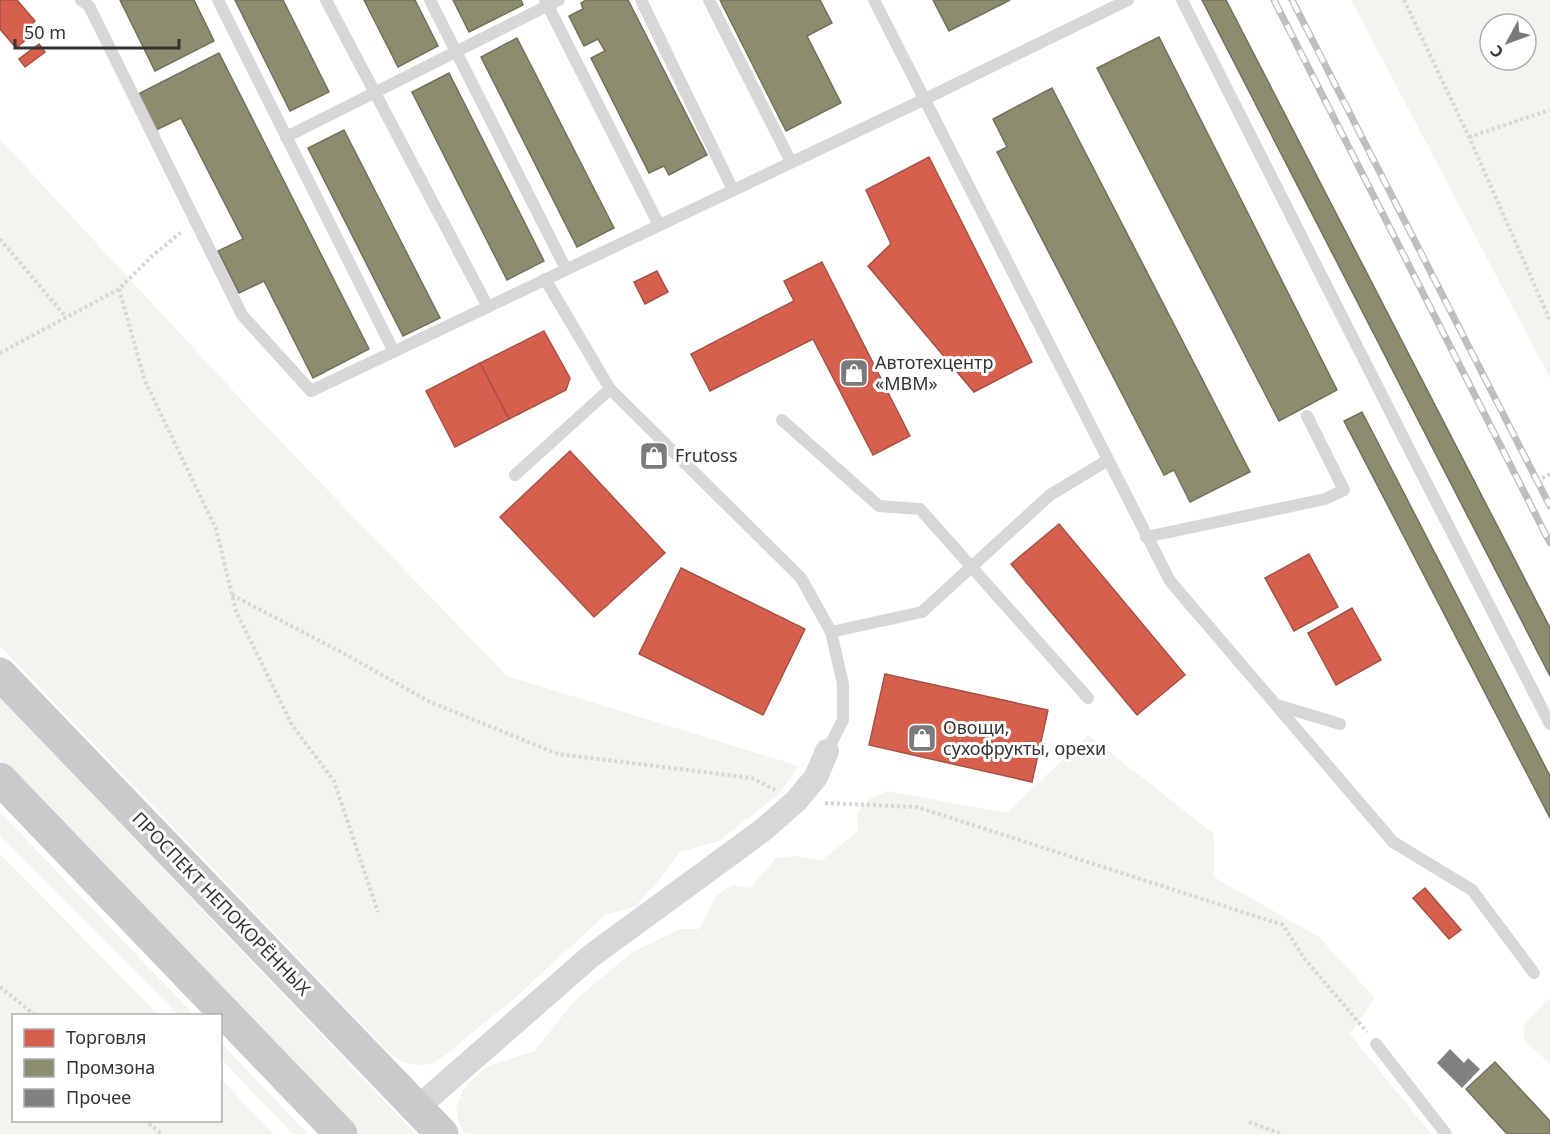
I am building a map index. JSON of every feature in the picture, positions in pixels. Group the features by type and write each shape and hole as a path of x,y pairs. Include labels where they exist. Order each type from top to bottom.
{"main road":[{"name":"ПРОСПЕКТ НЕПОКОРЁННЫХ","path":"0,674 442,1134"},
{"path":"0,779 341,1134"}],"street":[{"path":"417,1108 591,956 763,830 796,801 816,777 827,751"}],"lane":[{"path":"218,0 394,352"},
{"path":"326,0 488,307"},
{"path":"430,0 566,269"},
{"path":"640,0 733,190"},
{"path":"709,0 791,162"},
{"path":"874,0 1170,581 1393,842 1472,890 1534,973"},
{"path":"85,2 242,315 311,391 926,99 1128,0"},
{"path":"1182,0 1550,724"},
{"path":"286,137 550,2 659,225"},
{"path":"545,279 610,389 801,578 831,632 843,684 843,720 827,751"},
{"path":"515,476 610,389"},
{"path":"1146,537 1325,499 1344,490 1307,416"},
{"path":"782,420 879,506 920,509 1088,698"},
{"path":"831,632 922,612 1050,495 1108,460"},
{"path":"1275,705 1340,724"},
{"path":"1377,1044 1446,1134"}],"path":[{"path":"1404,0 1469,137 1550,320"},
{"path":"1469,137 1550,110"},
{"path":"0,353 119,289 152,256 195,222"},
{"path":"0,240 66,317"},
{"path":"119,289 145,381 216,529 236,611 292,725 334,781 378,912"},
{"path":"1537,481 1550,474"},
{"path":"232,595 430,702 558,754 752,778 796,801 917,807 1283,925 1304,958 1377,1044"},
{"path":"0,987 34,1014"},
{"path":"147,1122 162,1134"},
{"path":"1249,1122 1281,1134"}],"shaded area":[{"path":"1351,0 1550,0 1550,378"},
{"path":"0,139 263,423 507,676 799,766 779,794 719,841 680,852 635,907 605,915 515,998 431,1064 417,1065 402,1062 390,1054 0,646"},
{"path":"0,698 416,1134 357,1134 0,760"},
{"path":"1088,735 1214,834 1214,877 1319,937 1375,998 1350,1034 1431,1134 466,1134 459,1123 456,1109 468,1083 488,1066 535,1051 573,1002 631,953 680,929 699,929 716,896 732,885 750,888 776,858 793,856 822,860 858,831 857,814 868,800 887,791 1007,813"},
{"path":"0,812 193,1014 177,1014 0,835"},
{"path":"0,854 158,1014 12,1014 12,1122 222,1122 222,1080 273,1134 0,1134"},
{"path":"1550,999 1550,1064 1524,1040 1523,1025"},
{"path":"222,1044 308,1134 293,1134 222,1060"}],"building: Торговля":[{"path":"0,0 17,0 35,21 29,27 34,33 16,48 0,29"},
{"path":"39,44 45,52 25,67 19,59"},
{"path":"929,157 1032,362 974,392 868,266 891,244 866,190"},
{"name":"Автотехцентр «МВМ»","path":"822,262 910,436 873,455 813,339 710,391 691,354 794,301 784,281"},
{"path":"657,271 668,292 645,304 634,282"},
{"path":"544,331 570,378 566,390 509,419 480,363"},
{"path":"480,363 509,419 455,447 426,391"},
{"path":"570,451 665,553 594,617 500,517"},
{"path":"1059,524 1185,675 1137,715 1011,564"},
{"path":"1309,554 1338,607 1294,631 1265,578"},
{"path":"681,568 805,629 763,715 639,654"},
{"path":"1352,608 1381,660 1336,685 1308,633"},
{"path":"885,674 1048,710 1032,782 869,745"},
{"path":"1425,888 1461,930 1449,939 1413,898"}],"building: Промзона":[{"path":"120,0 194,0 214,41 155,71"},
{"path":"235,0 283,0 329,92 290,111"},
{"path":"364,0 415,0 438,46 398,67"},
{"path":"453,0 521,0 523,5 469,32"},
{"path":"586,0 628,0 707,155 669,175 664,166 649,173 591,58 605,51 598,39 584,46 569,16 583,9 581,3"},
{"path":"720,0 820,0 832,23 807,36 841,103 786,131"},
{"path":"933,0 1010,0 949,31"},
{"path":"1202,0 1226,0 1550,628 1550,676"},
{"path":"1159,37 1337,390 1279,421 1097,68"},
{"path":"517,38 614,228 577,247 481,57"},
{"path":"219,53 369,349 313,378 264,281 239,293 218,251 243,239 181,118 156,130 138,94"},
{"path":"449,73 544,261 507,280 412,92"},
{"path":"1052,88 1250,472 1190,502 1174,470 1164,475 997,152 1007,147 993,119"},
{"path":"344,130 440,318 403,336 308,148"},
{"path":"1362,412 1550,776 1550,818 1344,421"},
{"path":"1495,1062 1550,1121 1550,1134 1507,1134 1466,1089"}],"building: Прочее":[{"path":"1450,1049 1464,1063 1468,1058 1480,1069 1462,1088 1437,1063"}],"railway":[{"path":"1274,0 1550,543"},
{"path":"1292,0 1550,506"}],"place":[{"name":"Автотехцентр «МВМ»","path":"854,373"},
{"name":"Frutoss","path":"654,456"},
{"name":"Овощи, сухофрукты, орехи","path":"922,738"}]}
